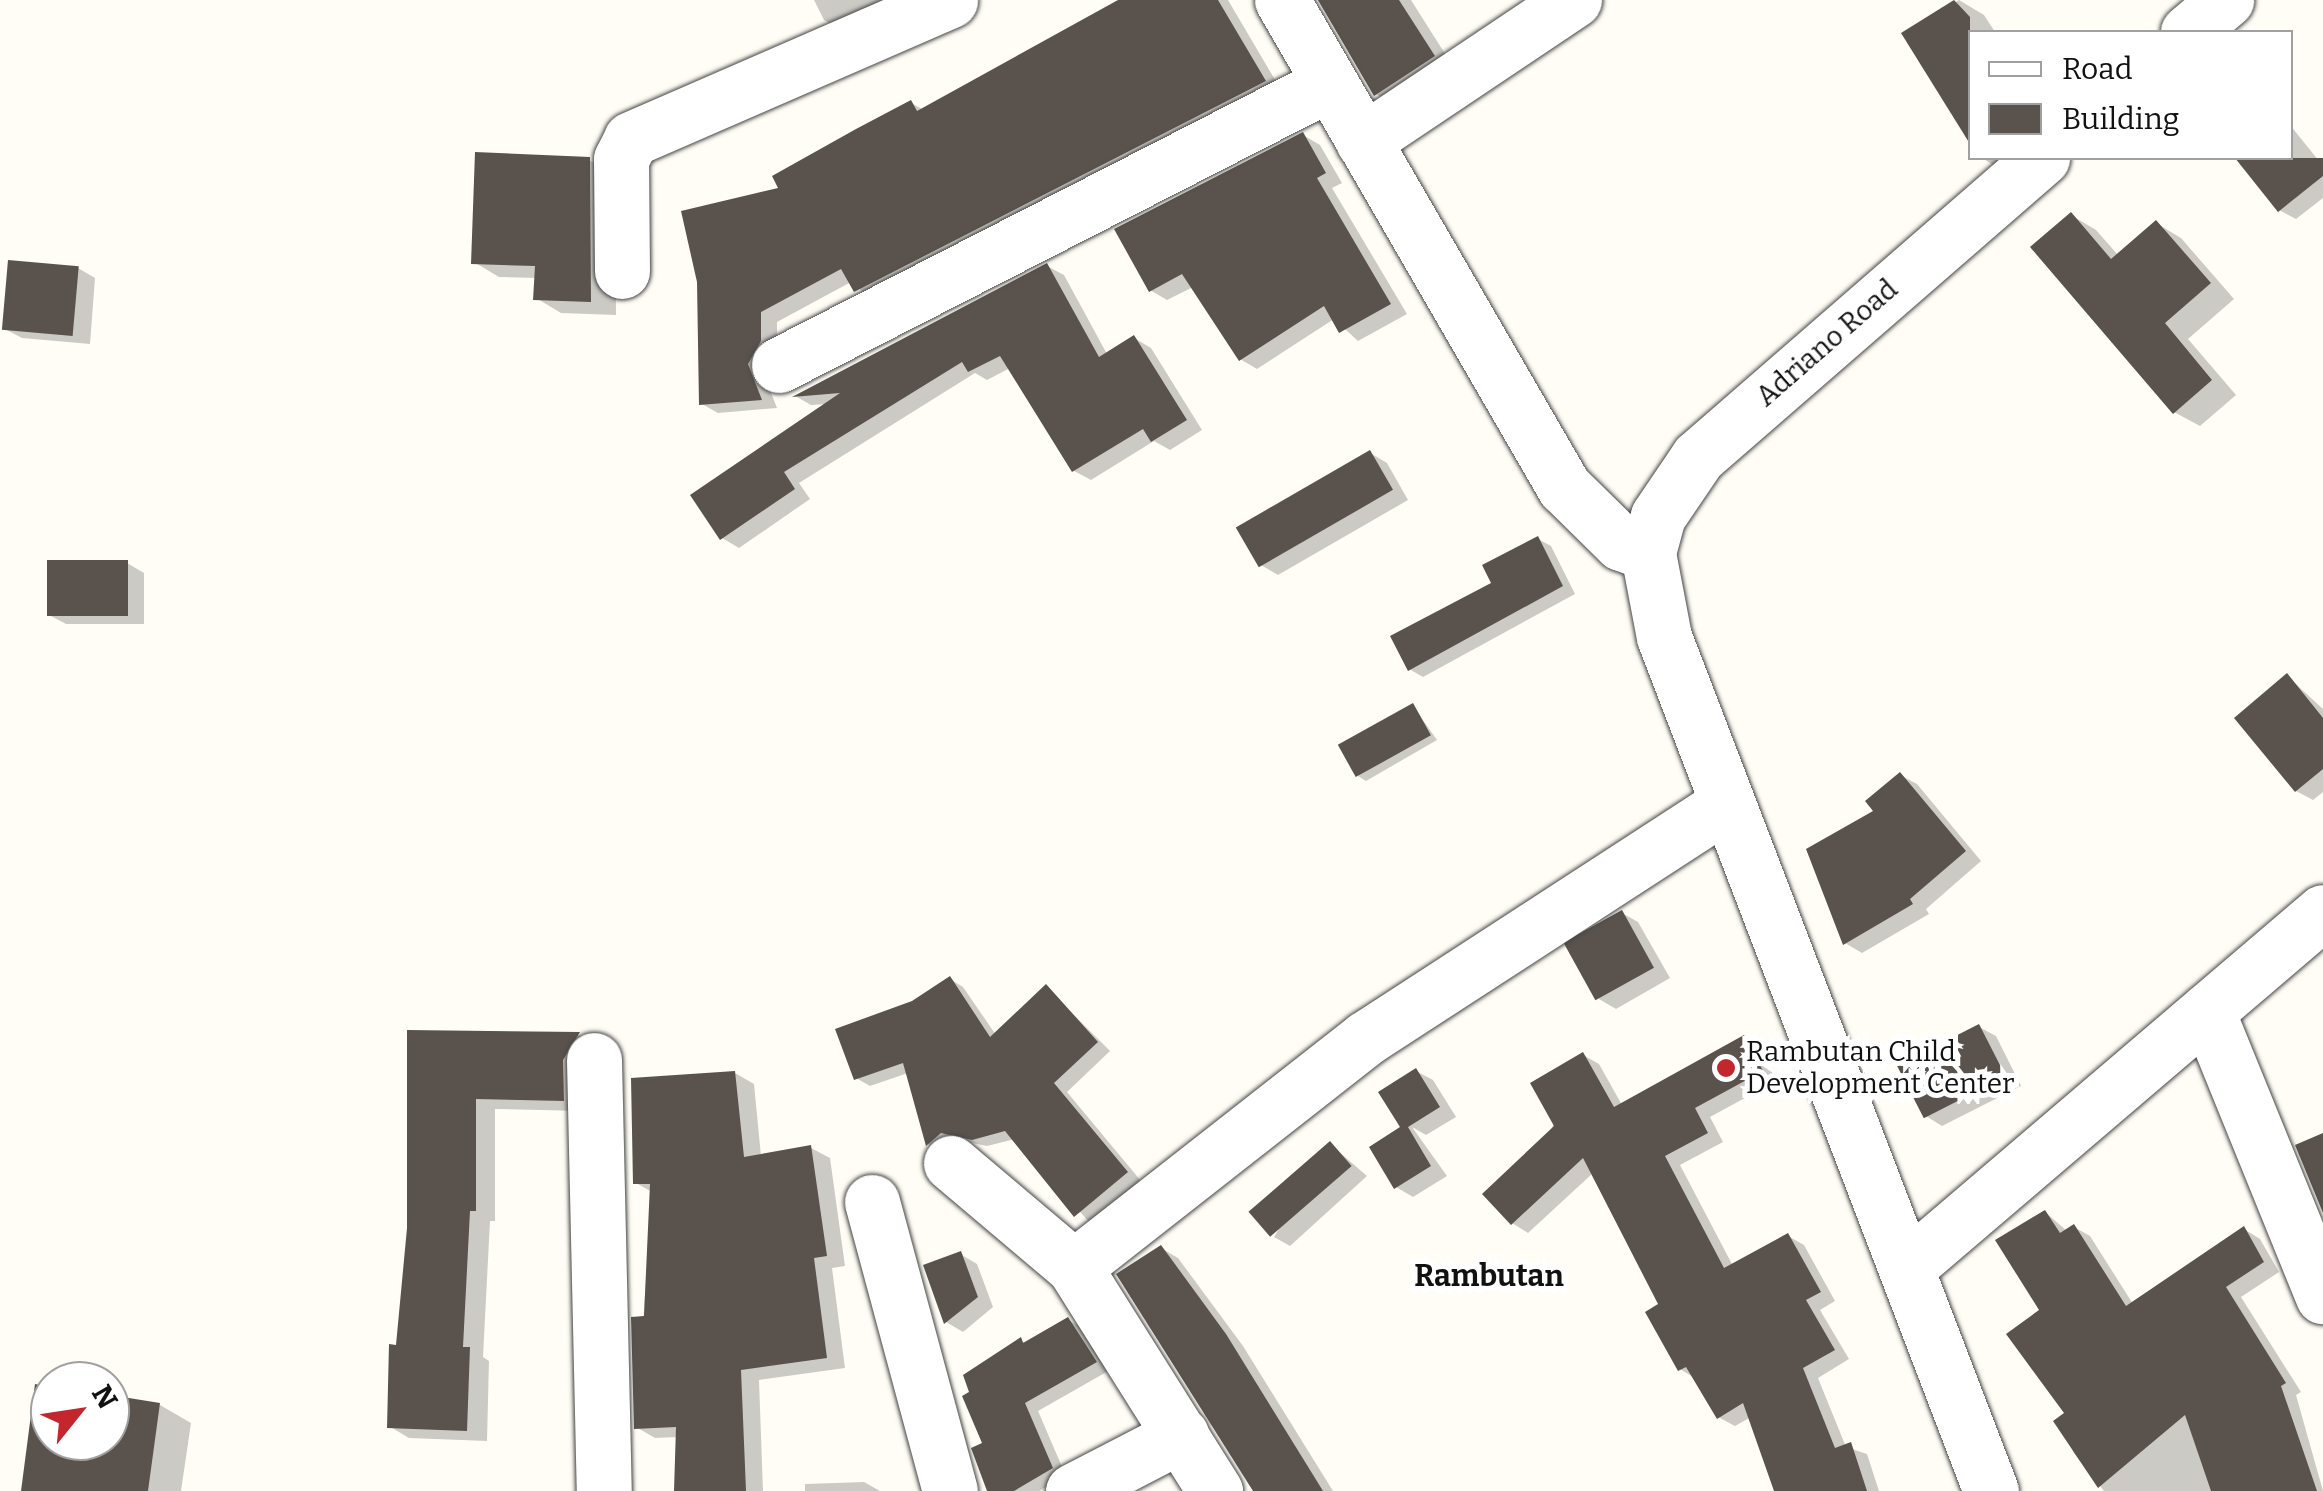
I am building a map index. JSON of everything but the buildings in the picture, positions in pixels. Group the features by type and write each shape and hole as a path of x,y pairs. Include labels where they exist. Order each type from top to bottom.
{"street":[{"path":"622,271 621,159 632,139 950,0"},
{"path":"1282,0 1564,487 1621,543 1648,554 1664,637 1992,1491"},
{"path":"1363,141 1574,0"},
{"path":"2190,30 2226,0"},
{"path":"779,365 1330,83"},
{"name":"Adriano Road","path":"1648,554 1658,516 1698,456 2040,160"},
{"path":"1074,1266 1366,1038 1728,804"},
{"path":"1906,1268 2323,912"},
{"path":"2207,1012 2323,1296"},
{"path":"594,1060 604,1491"},
{"path":"951,1164 1074,1266 1215,1491"},
{"path":"872,1202 950,1491"},
{"path":"1072,1491 1181,1436"}],"place":[{"name":"Rambutan Child Development Center","path":"1726,1068"}],"district":[{"name":"Rambutan","path":"1489,1276"}]}
